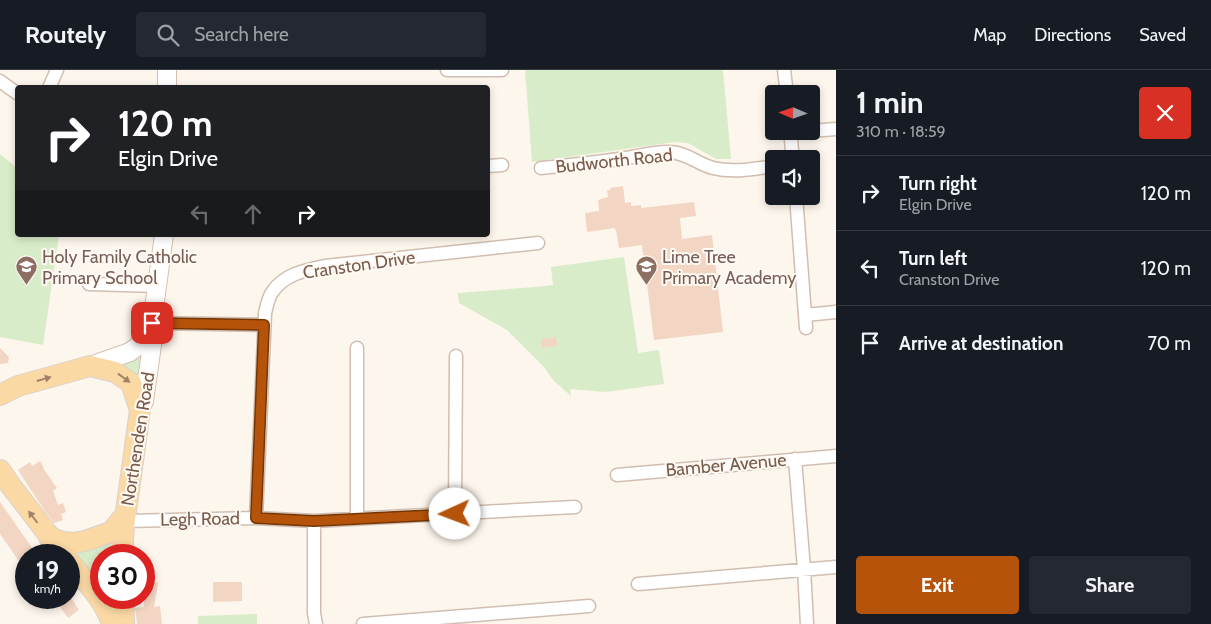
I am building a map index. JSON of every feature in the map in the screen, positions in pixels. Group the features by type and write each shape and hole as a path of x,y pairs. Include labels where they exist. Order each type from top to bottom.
{"main road":[{"path":"167,70 167,85"},
{"name":"Northenden Road","path":"123,544 140,410 144,401 153,338 152,323 164,237"},
{"name":"Northenden Road","path":"90,366 130,352 139,344 152,323"},
{"path":"0,395 18,386 90,366 115,372 131,383 140,410"},
{"path":"0,470 55,544"},
{"path":"49,537 63,542 85,542 111,532 126,517"},
{"path":"80,574 100,598 109,613 112,624"},
{"path":"123,609 124,624"}],"street":[{"path":"50,85 57,70"},
{"path":"447,70 502,70"},
{"path":"784,70 785,85"},
{"path":"0,81 15,92"},
{"path":"820,130 836,129"},
{"name":"Budworth Road","path":"541,168 670,152 686,155 711,168 723,170 734,171 765,167"},
{"path":"490,166 502,165"},
{"path":"797,205 806,321 836,312"},
{"name":"Cranston Drive","path":"256,518 265,313 272,292 281,283 293,274 325,266 538,243"},
{"path":"88,284 157,286"},
{"path":"152,323 264,325"},
{"path":"357,348 357,518"},
{"path":"455,514 456,356"},
{"name":"Bamber Avenue","path":"617,475 836,456"},
{"path":"795,459 807,624"},
{"name":"Legh Road","path":"126,517 256,518 314,521 575,507"},
{"path":"314,521 314,613 316,624"},
{"path":"638,584 836,567"},
{"path":"363,624 589,606"}],"green space":[{"path":"525,70 723,70 731,159 716,159 688,143 675,142 532,162"},
{"name":"Holy Family Catholic Primary School","path":"0,154 15,166 15,237 59,237 43,345 0,337"},
{"path":"624,257 638,353 659,350 664,384 606,392 570,389 571,396 554,381 544,367 507,330 459,303 458,293 553,285 551,267"},
{"path":"142,354 145,356 141,385 118,366"},
{"path":"112,539 111,544 96,544"},
{"path":"90,546 90,570 80,559 80,549"},
{"path":"257,614 257,624 198,624 198,616"}],"building":[{"path":"623,186 625,203 631,202 631,206 641,205 641,208 694,202 696,216 680,218 682,239 712,235 723,332 654,340 642,245 619,248 615,228 587,232 585,213 599,211 598,200 608,197 607,190"},
{"path":"556,337 557,346 542,348 541,339"},
{"path":"0,348 9,357 8,363 0,364"},
{"path":"40,461 57,488 53,491 58,505 63,503 66,512 61,514 63,520 54,523 18,470 30,462 32,466"},
{"path":"0,502 29,544 15,544 15,555 0,534"},
{"path":"155,582 158,583 155,601"},
{"path":"213,582 242,582 242,601 213,602"},
{"path":"160,606 162,624 137,624 135,609 155,609 155,607"},
{"path":"62,609 78,609 79,610 68,618"}],"place":[{"name":"Holy Family Catholic Primary School","path":"26,286"},
{"name":"Lime Tree Primary Academy","path":"646,286"}],"route":[{"path":"152,323 264,325 256,518 314,521 455,514"}]}
